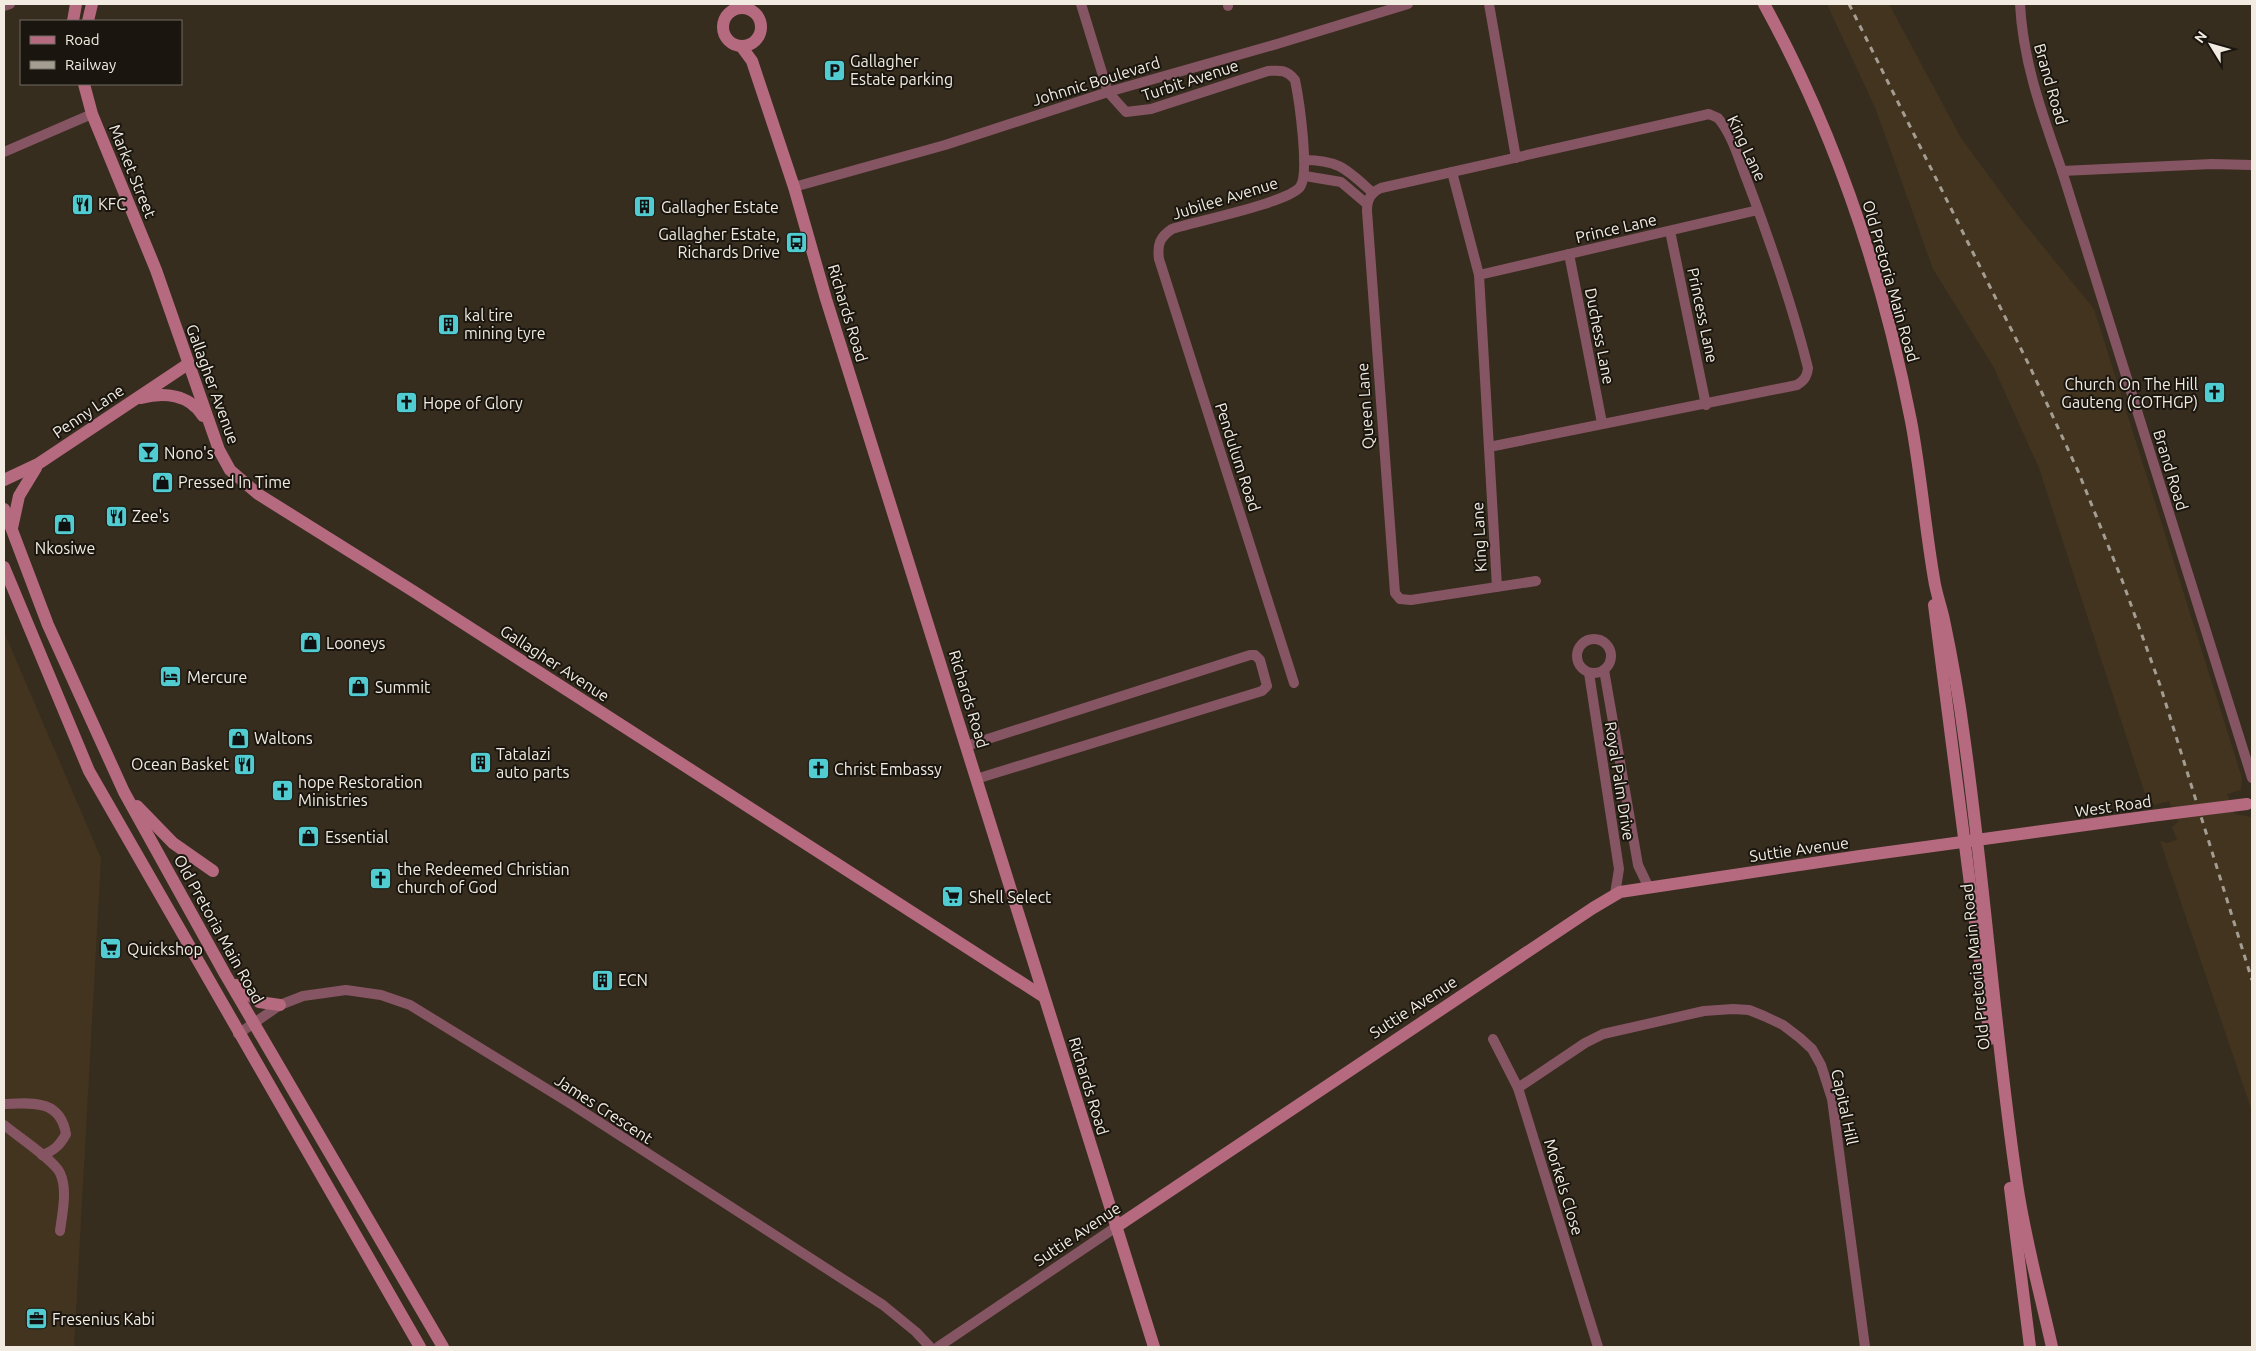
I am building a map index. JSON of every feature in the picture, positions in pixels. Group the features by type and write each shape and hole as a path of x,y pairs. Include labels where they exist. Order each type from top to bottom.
{"street":[{"path":"4,6 10,4"},
{"path":"73,20 76,4"},
{"path":"88,20 92,4"},
{"path":"1081,4 1108,92"},
{"name":"Johnnic Boulevard","path":"794,187 945,145 1108,92 1277,44 1408,4"},
{"path":"1489,4 1516,158"},
{"name":"Old Pretoria Main Road","path":"1764,4 1801,79 1833,154 1855,213 1881,296 1911,425 1934,583 1958,696 1978,842 1997,1033 2017,1183 2052,1347"},
{"name":"Brand Road","path":"2020,4 2024,46 2030,77 2062,171 2252,778"},
{"path":"743,6 756,13 761,24 761,31 747,44 735,45 726,37 723,25 729,9 743,6"},
{"name":"Richards Road","path":"747,44 794,187 824,292 1154,1347"},
{"name":"Turbit Avenue","path":"1108,92 1121,108 1130,113 1151,109 1268,71 1280,70 1289,73 1295,80 1297,89 1304,160"},
{"name":"Market Street","path":"84,85 92,114 156,270"},
{"path":"4,152 92,114"},
{"name":"King Lane","path":"1489,446 1602,423 1706,405 1797,384 1807,375 1808,368 1796,323 1758,210 1722,122 1714,115 1709,114 1452,172 1479,275 1497,587 1536,581"},
{"path":"1373,193 1347,170 1338,165 1326,160 1304,160 1305,176 1341,182 1367,204 1373,193 1381,188 1452,172"},
{"path":"2062,171 2185,164 2252,165"},
{"name":"Jubilee Avenue","path":"1160,239 1172,230 1282,197 1300,187 1305,176"},
{"name":"Queen Lane","path":"1367,204 1395,593 1397,597 1404,600 1497,587"},
{"name":"Prince Lane","path":"1479,275 1758,210"},
{"name":"Princess Lane","path":"1670,232 1706,405"},
{"name":"Pendulum Road","path":"1160,239 1158,247 1159,259 1294,683"},
{"name":"Duchess Lane","path":"1569,254 1602,423"},
{"name":"Gallagher Avenue","path":"156,270 208,424 230,470 258,494 413,590 1044,997"},
{"name":"Penny Lane","path":"4,480 38,464 188,364"},
{"path":"133,400 156,394 174,395 188,400 200,411 208,424"},
{"path":"12,529 19,496 38,464"},
{"name":"Old Pretoria Main Road","path":"4,509 52,634 124,792 225,974 443,1347"},
{"path":"4,567 89,772 238,1034 420,1347"},
{"name":"Old Pretoria Main Road","path":"1934,583 1935,622 2030,1347"},
{"path":"1592,639 1602,640 1610,650 1611,659 1604,670 1596,673 1588,672 1579,665 1577,652 1581,644 1592,639"},
{"path":"966,746 1250,655 1255,655 1260,660 1267,686 1262,691 976,779"},
{"name":"Royal Palm Drive","path":"1604,670 1639,870 1648,886"},
{"name":"Royal Palm Drive","path":"1588,672 1618,869 1615,894"},
{"path":"124,792 173,843 213,871"},
{"path":"1608,798 1626,794"},
{"name":"West Road","path":"1964,842 1978,842 2250,803"},
{"name":"Suttie Avenue","path":"938,1347 1322,1087 1615,894 1648,886 1964,842"},
{"path":"225,974 238,988 255,1000 268,1005 280,1006"},
{"name":"James Crescent","path":"238,1034 280,1006 303,996 346,990 381,994 410,1005 568,1102 883,1305 916,1332 930,1347"},
{"name":"Capital Hill","path":"1518,1088 1585,1043 1617,1029 1704,1011 1733,1009 1749,1010 1783,1025 1812,1049 1821,1065 1832,1099 1866,1347"},
{"name":"Morkels Close","path":"1493,1039 1518,1088 1598,1347"},
{"path":"4,1104 43,1104 54,1110 62,1118 66,1134 52,1151 42,1155"},
{"path":"4,1125 42,1155 60,1173 63,1205 60,1231"}],"shaded area":[{"path":"1827,4 1889,4 1961,138 2019,217 2094,309 2242,778 2241,790 2227,794 2235,814 2252,817 2252,1111 2160,841 2167,843 2177,840 2172,827 2178,822 2169,801 2155,805 2144,791 2039,468 1993,366 1933,269 1876,110"},
{"path":"4,632 101,858 74,1347 4,1347"}],"railway":[{"path":"1849,4 2030,367 2078,471 2122,580 2160,685 2252,980"}],"place":[{"name":"Gallagher Estate parking","path":"834,70"},
{"name":"KFC","path":"82,204"},
{"name":"Gallagher Estate","path":"645,207"},
{"name":"Gallagher Estate, Richards Drive","path":"796,243"},
{"name":"kal tire mining tyre","path":"448,324"},
{"name":"Church On The Hill Gauteng (COTHGP)","path":"2214,393"},
{"name":"Hope of Glory","path":"407,403"},
{"name":"Nono's","path":"148,453"},
{"name":"Pressed In Time","path":"162,482"},
{"name":"Zee's","path":"116,516"},
{"name":"Nkosiwe","path":"65,524"},
{"name":"Looneys","path":"310,643"},
{"name":"Mercure","path":"171,677"},
{"name":"Summit","path":"359,687"},
{"name":"Waltons","path":"238,738"},
{"name":"Tatalazi auto parts","path":"480,763"},
{"name":"Ocean Basket","path":"245,764"},
{"name":"Christ Embassy","path":"818,769"},
{"name":"hope Restoration Ministries","path":"282,791"},
{"name":"Essential","path":"309,837"},
{"name":"the Redeemed Christian church of God","path":"381,878"},
{"name":"Shell Select","path":"953,897"},
{"name":"Quickshop","path":"111,949"},
{"name":"ECN","path":"602,980"},
{"name":"Fresenius Kabi","path":"36,1319"}]}
